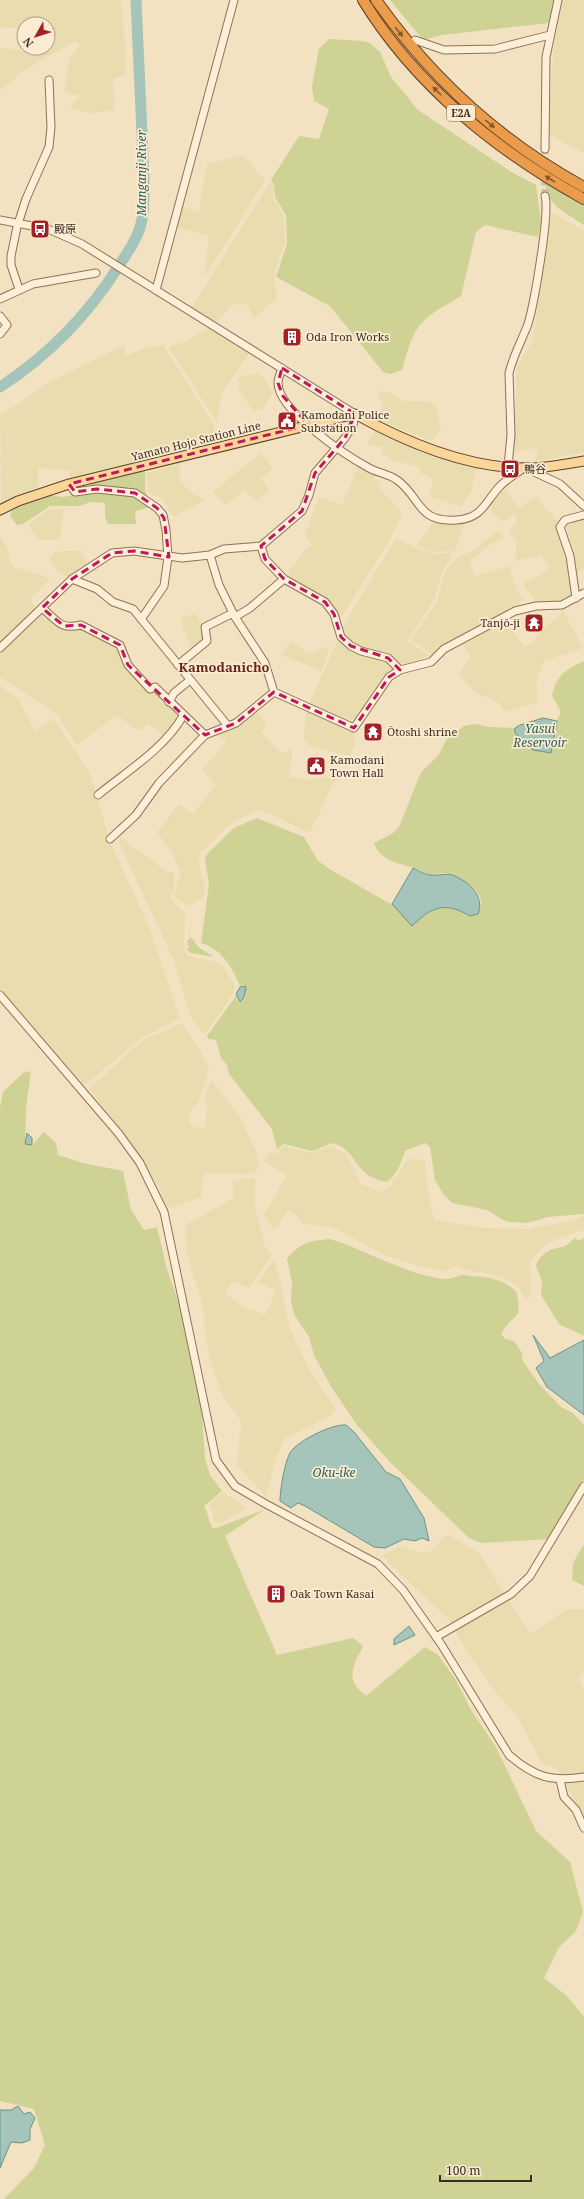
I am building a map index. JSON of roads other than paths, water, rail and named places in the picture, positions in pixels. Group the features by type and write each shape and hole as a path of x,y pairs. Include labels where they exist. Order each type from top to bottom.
{"highway":[{"name":"E2A","path":"362,0 411,64 464,117 527,165 584,199"},
{"name":"E2A","path":"376,0 420,57 471,109 532,156 584,187"}],"main road":[{"path":"355,414 388,432 432,451 477,462 527,468 584,461"},
{"name":"Yamato Hojo Station Line","path":"0,510 18,501 69,484 355,414"}],"street":[{"path":"156,290 234,0"},
{"path":"545,149 546,64 550,35 558,0"},
{"path":"415,40 444,50 495,49 550,35"},
{"path":"19,289 11,265 12,252 19,223 32,184 49,147 52,127 49,80"},
{"path":"508,466 511,435 509,373 529,322 544,229 547,204 545,196"},
{"path":"0,220 48,229 70,238 355,414 353,425 336,448 315,472 309,495 302,511 261,546 224,548 210,555 168,557 134,551 112,553 72,579 0,648"},
{"path":"0,300 19,289 33,284 96,273"},
{"path":"0,316 7,325 0,334"},
{"path":"282,368 278,383 283,396 308,425 336,448 372,469 396,479 423,511 433,518 447,521 463,520 476,515 483,509 499,487 511,475 527,468 560,484 584,506"},
{"path":"69,484 76,492 97,489 119,493 134,493 157,508 164,518 168,557 164,586 142,618"},
{"path":"576,598 570,556 560,527 565,520 584,515"},
{"path":"261,546 265,559 284,579 325,602 334,614 342,637 351,646 361,651 388,658 400,670"},
{"path":"210,555 216,579 234,615 265,663 274,692 354,728 389,677 400,670 431,662 444,649 515,611 536,606 562,605 584,593"},
{"path":"72,579 98,589 113,602 133,609 142,618 228,726"},
{"path":"178,664 207,641 205,627 250,608 284,579"},
{"path":"42,608 68,628 81,625 120,646 128,665 150,688 155,687 183,716 205,735"},
{"path":"169,702 174,694 190,680"},
{"path":"110,839 136,815 159,783 205,735 236,723 274,692"},
{"path":"98,795 167,738 183,716"},
{"path":"0,994 119,1134 140,1163 164,1212 216,1460 235,1486 378,1564 403,1590 436,1636 508,1755 524,1768 560,1780 584,1777"},
{"path":"436,1636 511,1594 530,1576 584,1486"},
{"path":"560,1780 564,1796 576,1810 584,1828"}],"water":[{"name":"Yasui Reservoir","path":"543,718 557,721 551,753 533,750 515,733 515,728 520,725"},
{"path":"413,868 429,875 452,875 470,885 479,901 480,907 478,914 470,916 461,911 439,908 426,914 412,926 392,904"},
{"path":"245,986 246,988 243,999 240,1002 236,994 240,987"},
{"path":"27,1133 32,1138 32,1145 25,1144"},
{"path":"533,1335 550,1358 584,1340 584,1415 547,1387 536,1368 544,1361"},
{"name":"Oku-ike","path":"340,1425 346,1425 354,1432 386,1472 400,1479 424,1518 429,1541 422,1538 415,1541 404,1539 385,1548 374,1547 305,1506 298,1503 291,1508 280,1501 285,1467 289,1454 292,1450 303,1441 318,1433"},
{"path":"409,1626 415,1635 394,1645 394,1639"},
{"path":"18,2106 24,2114 30,2112 35,2118 30,2129 30,2140 22,2143 11,2142 0,2168 0,2110 11,2110"}],"waterway":[{"name":"Manganji River","path":"0,387 18,375 67,332 95,300 108,282 135,240 139,230 144,207 144,178 136,0"}],"tunnel":[{"path":"545,149 545,196"}],"place":[{"name":"殿原","path":"40,229"},
{"name":"Oda Iron Works","path":"292,337"},
{"name":"Kamodani Police Substation","path":"287,421"},
{"name":"鴨谷","path":"510,469"},
{"name":"Tanjō-ji","path":"534,623"},
{"name":"Ōtoshi shrine","path":"373,732"},
{"name":"Kamodani Town Hall","path":"316,766"},
{"name":"Oak Town Kasai","path":"276,1594"}],"district":[{"name":"Kamodanicho","path":"224,667"}]}
